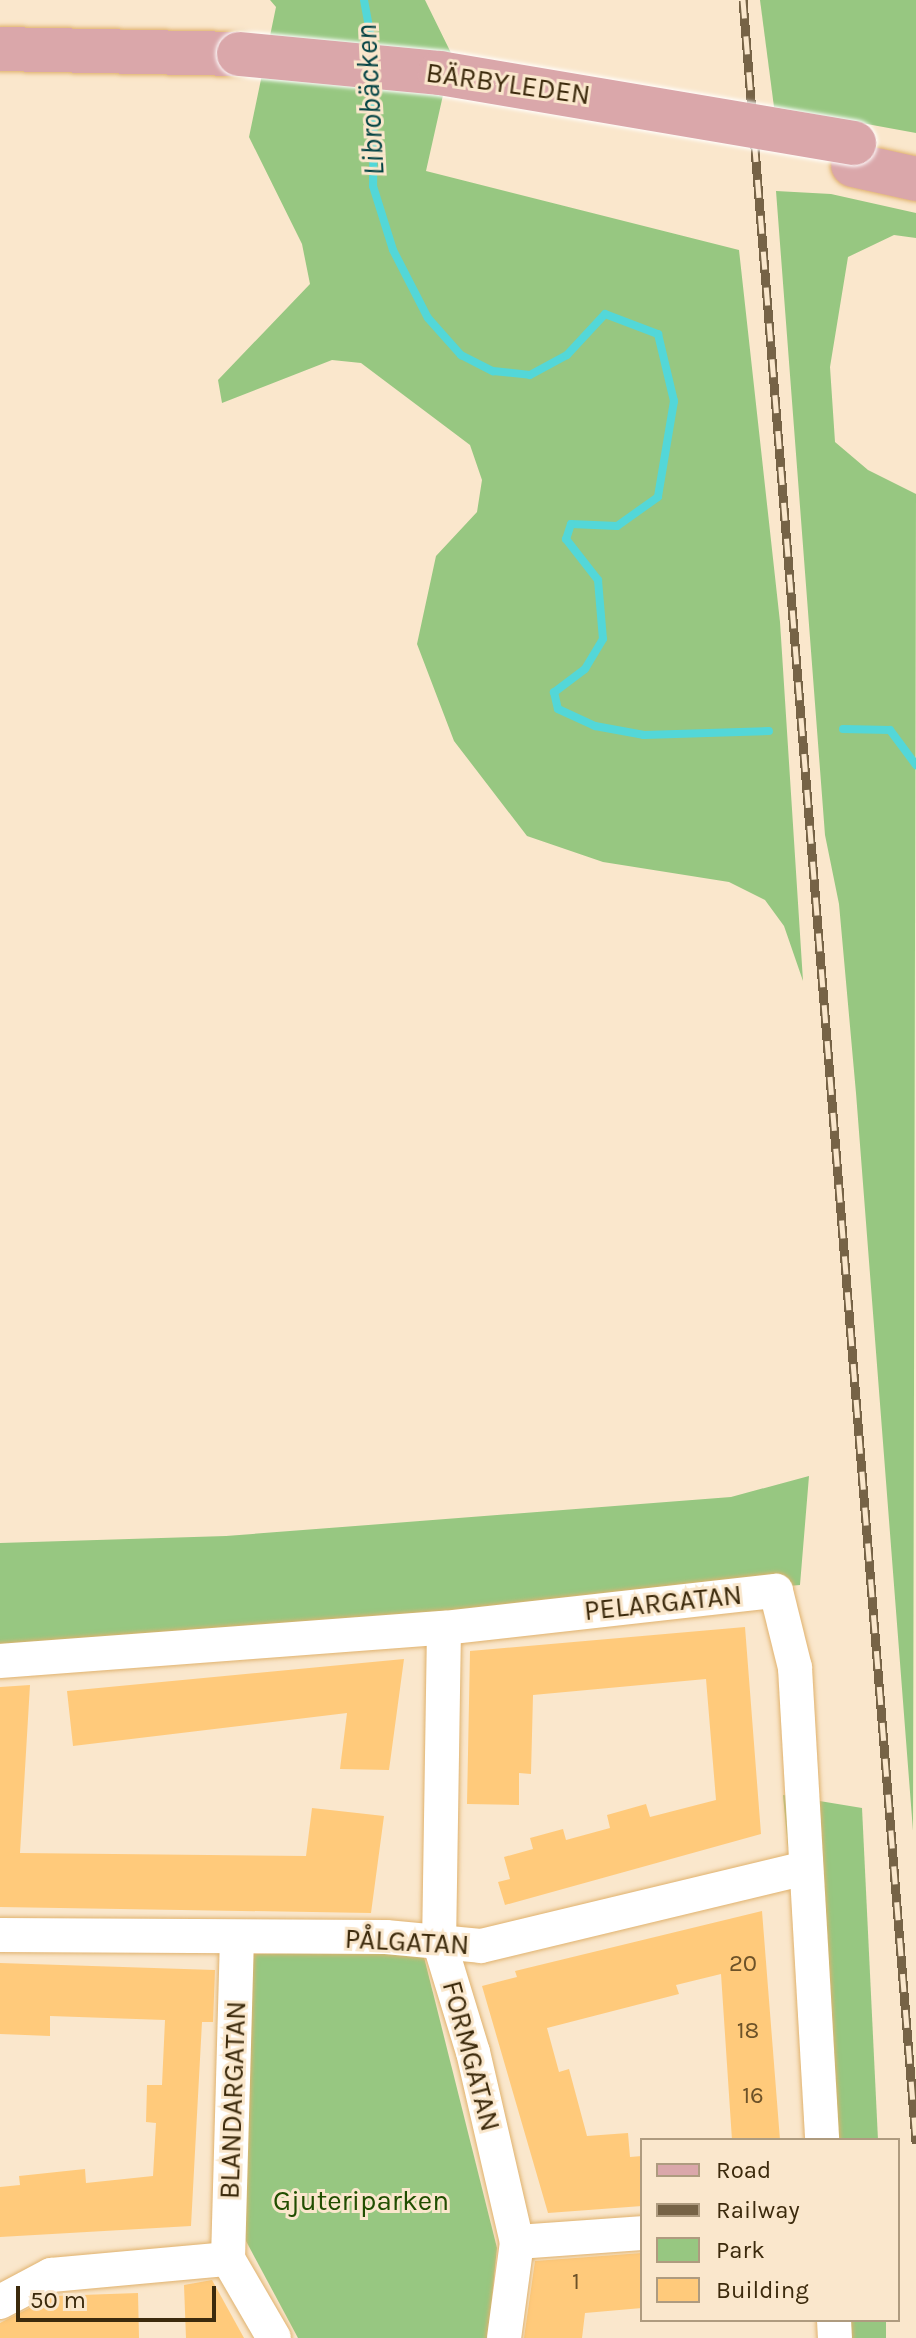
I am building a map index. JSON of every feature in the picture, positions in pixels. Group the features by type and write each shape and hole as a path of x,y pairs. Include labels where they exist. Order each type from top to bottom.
{"main road":[{"name":"BÄRBYLEDEN","path":"0,49 238,65 853,154 916,156"},
{"name":"BÄRBYLEDEN","path":"0,76 238,65"},
{"name":"BÄRBYLEDEN","path":"853,154 916,179"}],"street":[{"name":"PELARGATAN","path":"0,1661 444,1628 776,1591 795,1668 822,2138"},
{"name":"FORMGATAN","path":"444,1628 439,1941 473,2052 517,2242 504,2338"},
{"name":"PÅLGATAN","path":"0,1935 237,1941 439,1941 481,1946 805,1868"},
{"name":"BLANDARGATAN","path":"228,2259 237,1941"},
{"path":"517,2242 640,2233"},
{"path":"0,2302 51,2275 228,2259 274,2338"}],"green space":[{"path":"270,0 425,0 452,55 426,171 739,250 780,622 803,981 784,926 765,900 729,882 603,862 527,836 454,741 417,644 436,556 477,512 482,480 470,445 361,363 332,360 222,403 218,380 310,284 302,244 249,137 276,7"},
{"path":"760,0 916,0 916,133 774,107"},
{"path":"776,191 831,194 916,213 916,238 894,235 848,257 830,367 835,442 868,470 916,494 913,1831 856,1093 839,904 825,835"},
{"path":"809,1476 800,1585 0,1654 0,1543 226,1536 731,1497"},
{"path":"783,1795 862,1808 878,2138 816,2138"},
{"name":"Gjuteriparken","path":"422,1949 497,2248 488,2338 298,2338 239,2228 250,1954"},
{"path":"834,2322 886,2322 886,2338 834,2338"}],"building":[{"path":"745,1627 761,1834 505,1905 498,1882 510,1879 504,1857 533,1849 530,1838 563,1829 566,1840 610,1828 607,1815 646,1804 650,1817 716,1800 706,1679 533,1695 531,1774 519,1773 519,1805 467,1804 470,1651"},
{"path":"404,1659 389,1770 340,1769 347,1713 73,1746 67,1691"},
{"path":"30,1685 20,1853 306,1856 312,1808 384,1816 371,1913 0,1907 0,1687"},
{"path":"762,1911 780,2138 732,2138 721,1974 676,1985 679,1994 547,2028 559,2072 569,2069 587,2136 628,2133 630,2157 640,2156 640,2206 548,2213 482,1986 517,1977 515,1971"},
{"path":"0,1963 215,1970 213,2022 202,2022 191,2226 0,2237 0,2187 20,2185 19,2176 85,2169 86,2183 153,2176 156,2123 146,2122 147,2085 162,2085 165,2020 50,2016 50,2036 0,2034"},
{"path":"640,2253 640,2308 585,2313 582,2338 524,2338 535,2261"},
{"path":"212,2280 244,2338 186,2338 184,2285"},
{"path":"138,2293 139,2338 0,2338 0,2323 53,2296"}],"waterway":[{"name":"Librobäcken","path":"364,0 374,54"},
{"name":"Librobäcken","path":"374,80 373,186 393,250 428,318 461,355 493,371 530,375 567,355 605,314 658,334 674,401 658,497 617,526 571,524 566,539 598,580 603,639 585,669 554,692 558,709 595,726 644,735 769,731"},
{"name":"Librobäcken","path":"843,729 890,730 916,765"}],"railway":[{"path":"743,0 916,2143"}]}
